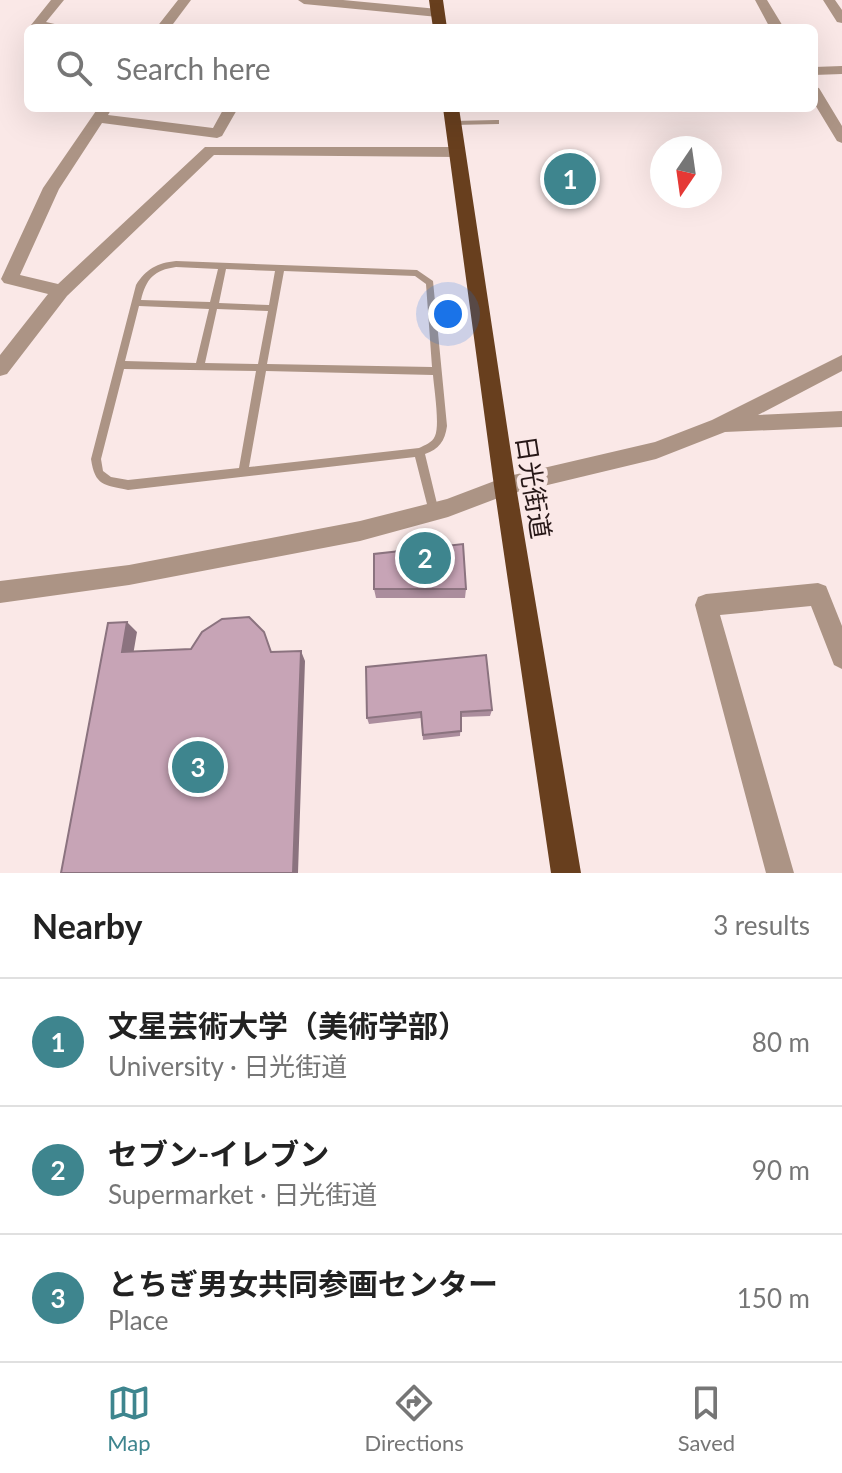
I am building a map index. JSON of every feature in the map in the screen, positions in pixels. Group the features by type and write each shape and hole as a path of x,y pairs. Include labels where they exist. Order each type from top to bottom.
{"highway":[{"name":"日光街道","path":"452,116 505,486 566,873"}],"street":[{"path":"38,24 58,0"},
{"path":"166,24 185,0"},
{"path":"304,0 438,14"},
{"path":"761,0 775,24"},
{"path":"829,0 842,19"},
{"path":"818,71 842,70"},
{"path":"818,98 842,138"},
{"path":"61,291 10,279 51,188 101,113 217,133 229,112"},
{"path":"0,369 61,291 210,150 457,152"},
{"path":"0,592 129,575 360,531 434,512 505,486 656,450 719,426 842,362"},
{"path":"719,426 842,419"},
{"path":"780,873 706,605 818,594 842,657"}],"lane":[{"path":"452,116 496,122"},
{"path":"162,265 223,265 417,273 430,283 441,437 434,447 419,452 128,485 108,481 98,473 96,459 136,303 147,275 162,265"},
{"path":"200,366 223,265"},
{"path":"243,472 280,267"},
{"path":"136,303 273,308"},
{"path":"120,365 437,371"},
{"path":"419,452 434,512"}],"building":[{"path":"463,544 466,589 374,589 374,554"},
{"path":"249,617 264,632 271,652 301,651 293,873 61,873 108,623 127,622 122,652 191,649 202,632 222,619"},
{"path":"486,655 492,710 461,712 461,731 423,735 421,712 367,718 366,667"}],"place":[{"name":"文星芸術大学（美術学部）","path":"570,179"},
{"name":"セブン-イレブン","path":"425,558"},
{"name":"とちぎ男女共同参画センター","path":"198,767"}]}
